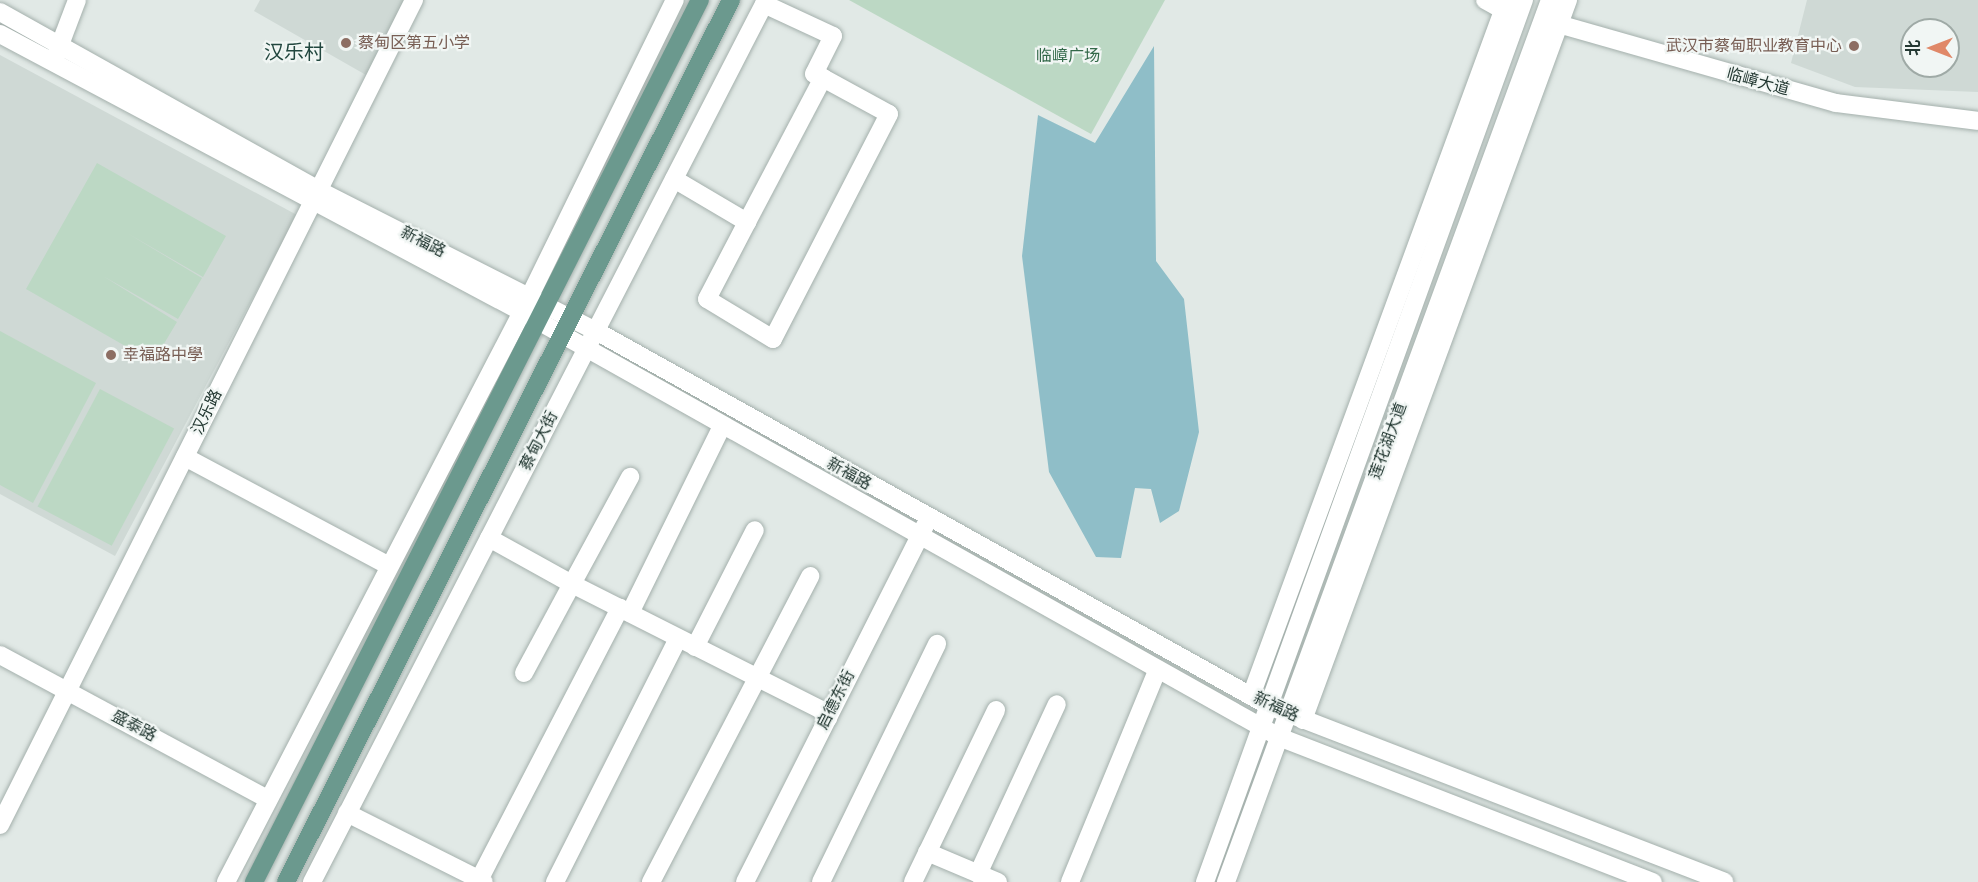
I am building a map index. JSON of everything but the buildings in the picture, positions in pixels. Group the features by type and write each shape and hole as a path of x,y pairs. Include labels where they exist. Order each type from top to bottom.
{"main road":[{"path":"254,882 544,315 700,0"},
{"name":"蔡甸大街","path":"286,882 732,0"}],"street":[{"path":"55,57 77,0"},
{"name":"汉乐路","path":"0,825 414,0"},
{"path":"226,882 267,799 526,304 675,0"},
{"path":"1485,0 1516,6 1551,23"},
{"name":"莲花湖大道","path":"1550,0 1551,23"},
{"name":"莲花湖大道","path":"1226,882 1279,737 1295,717 1551,23 1568,0"},
{"path":"765,2 832,36 814,74 823,78 889,114 772,339 707,299 823,78"},
{"name":"蔡甸大街","path":"312,882 765,2"},
{"path":"1251,696 1516,6"},
{"name":"莲花湖大道","path":"1205,882 1516,6"},
{"name":"新福路","path":"0,12 55,57"},
{"name":"临嶂大道","path":"1551,23 1836,103 1978,121"},
{"name":"新福路","path":"0,34 55,57 315,196 566,326 596,331 1269,706 1724,882"},
{"path":"674,179 747,222"},
{"name":"新福路","path":"566,326 586,349 1279,737 1653,882"},
{"path":"348,813 480,881 722,426"},
{"path":"184,457 389,566"},
{"path":"524,673 630,477"},
{"name":"启德东街","path":"745,882 928,518"},
{"path":"695,647 755,530"},
{"path":"489,538 572,584 757,678 828,718"},
{"path":"651,882 810,576"},
{"path":"555,882 678,638"},
{"path":"821,882 937,644"},
{"name":"盛泰路","path":"0,655 267,799"},
{"path":"1070,882 1158,669"},
{"path":"978,874 1058,704"},
{"path":"913,882 996,710"},
{"path":"927,852 998,882"}],"shaded area":[{"name":"蔡甸区第五小学","path":"260,0 404,0 366,75 254,11"},
{"name":"武汉市蔡甸职业教育中心","path":"1807,0 1978,0 1978,92 1855,87 1791,63"},
{"name":"幸福路中學","path":"0,55 297,215 115,556 0,494"}],"green space":[{"name":"临嶂广场","path":"849,0 1165,0 1091,134"},
{"path":"97,163 226,236 203,277 127,233 202,278 178,319 103,276 177,322 153,362 26,289"},
{"path":"0,331 96,383 33,503 0,485"},
{"path":"100,389 174,428 112,546 38,506"}],"water":[{"path":"1154,46 1156,261 1184,299 1199,432 1179,511 1160,523 1151,489 1135,488 1121,558 1096,557 1049,472 1022,256 1038,115 1095,143"}],"place":[{"name":"蔡甸区第五小学","path":"346,43"},
{"name":"武汉市蔡甸职业教育中心","path":"1854,46"},
{"name":"幸福路中學","path":"111,355"}],"district":[{"name":"汉乐村","path":"294,52"}]}
